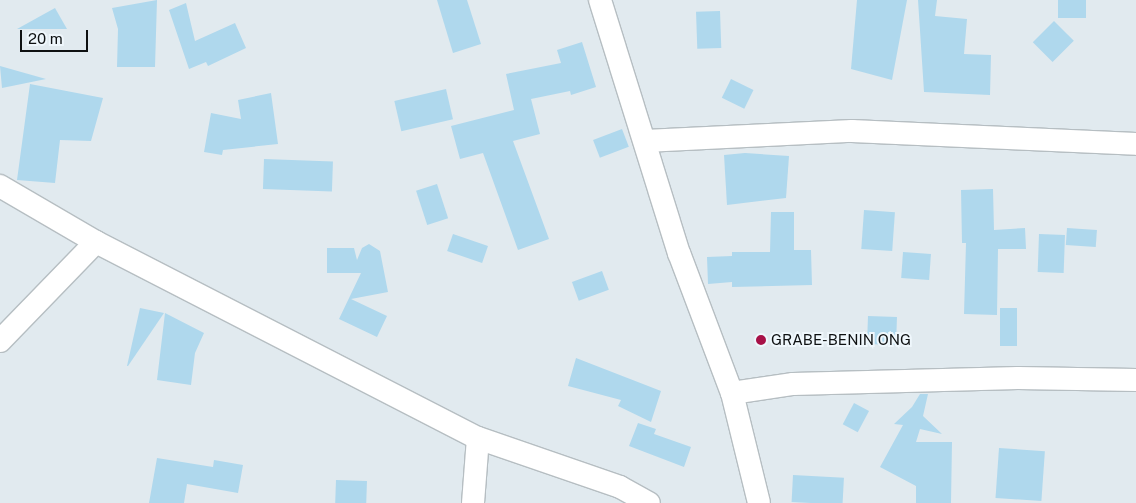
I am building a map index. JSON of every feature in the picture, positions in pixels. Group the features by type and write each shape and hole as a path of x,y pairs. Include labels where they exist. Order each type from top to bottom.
{"street":[{"path":"600,0 679,253 732,394 759,503"},
{"path":"645,141 852,131 1136,144"},
{"path":"0,186 96,242 478,438 620,487 649,503"},
{"path":"2,337 96,242"},
{"path":"732,394 793,384 1018,378 1136,380"},
{"path":"473,503 478,438"}],"building":[{"path":"157,0 155,67 117,67 118,29 112,8"},
{"path":"437,0 467,0 481,44 453,53"},
{"path":"857,0 907,0 892,80 851,69"},
{"path":"918,0 937,0 935,16 967,19 964,54 991,55 990,95 924,92"},
{"path":"1058,0 1086,0 1086,18 1058,18"},
{"path":"186,3 195,41 235,23 246,48 208,66 206,62 189,69 169,10"},
{"path":"55,8 67,29 17,29"},
{"path":"720,11 721,48 697,49 696,12"},
{"path":"1054,21 1074,41 1053,62 1033,42"},
{"path":"582,42 596,87 571,95 570,91 531,99 540,134 513,141 549,239 518,250 483,153 460,159 451,126 514,110 506,74 561,63 557,50"},
{"path":"0,66 46,79 2,88"},
{"path":"731,79 753,90 744,109 722,98"},
{"path":"30,84 103,98 91,141 60,140 55,183 17,180"},
{"path":"446,89 453,119 401,131 394,101"},
{"path":"271,93 278,144 223,150 222,155 204,152 211,113 241,119 238,100"},
{"path":"622,129 629,147 600,158 593,140"},
{"path":"745,153 789,156 786,198 727,205 724,155"},
{"path":"264,159 333,161 332,191 263,189"},
{"path":"437,184 448,218 427,225 416,191"},
{"path":"993,189 994,230 1025,228 1026,249 998,249 997,315 964,314 966,243 962,243 961,190"},
{"path":"864,210 895,212 892,251 861,249"},
{"path":"771,212 794,212 794,250 811,250 812,285 732,287 732,282 708,284 707,257 732,256 732,252 770,252"},
{"path":"1067,228 1097,230 1096,247 1066,245"},
{"path":"453,234 488,246 482,263 447,251"},
{"path":"1039,234 1065,235 1064,273 1038,272"},
{"path":"369,244 380,251 388,292 351,299 387,316 377,337 339,319 361,273 327,273 327,248 354,248 357,260 362,248"},
{"path":"903,252 931,254 929,280 901,278"},
{"path":"602,271 609,290 579,301 572,282"},
{"path":"140,308 164,313 127,366"},
{"path":"1000,308 1017,308 1017,346 1000,346"},
{"path":"165,313 204,333 195,353 191,385 157,380"},
{"path":"868,316 897,317 896,345 867,344"},
{"path":"576,358 661,391 651,422 618,406 621,400 568,386"},
{"path":"920,394 928,394 923,416 942,434 920,429 916,442 952,442 951,503 916,503 916,486 880,467 903,425 894,424 912,407"},
{"path":"854,403 869,411 858,432 843,424"},
{"path":"638,423 656,429 654,434 691,447 684,467 629,446"},
{"path":"999,448 1045,451 1041,501 996,498"},
{"path":"157,458 213,467 214,460 243,465 238,493 187,484 184,503 149,503"},
{"path":"793,475 844,478 843,503 792,502"},
{"path":"336,480 367,481 366,503 335,503"}],"place":[{"name":"GRABE-BENIN ONG","path":"761,340"}]}
